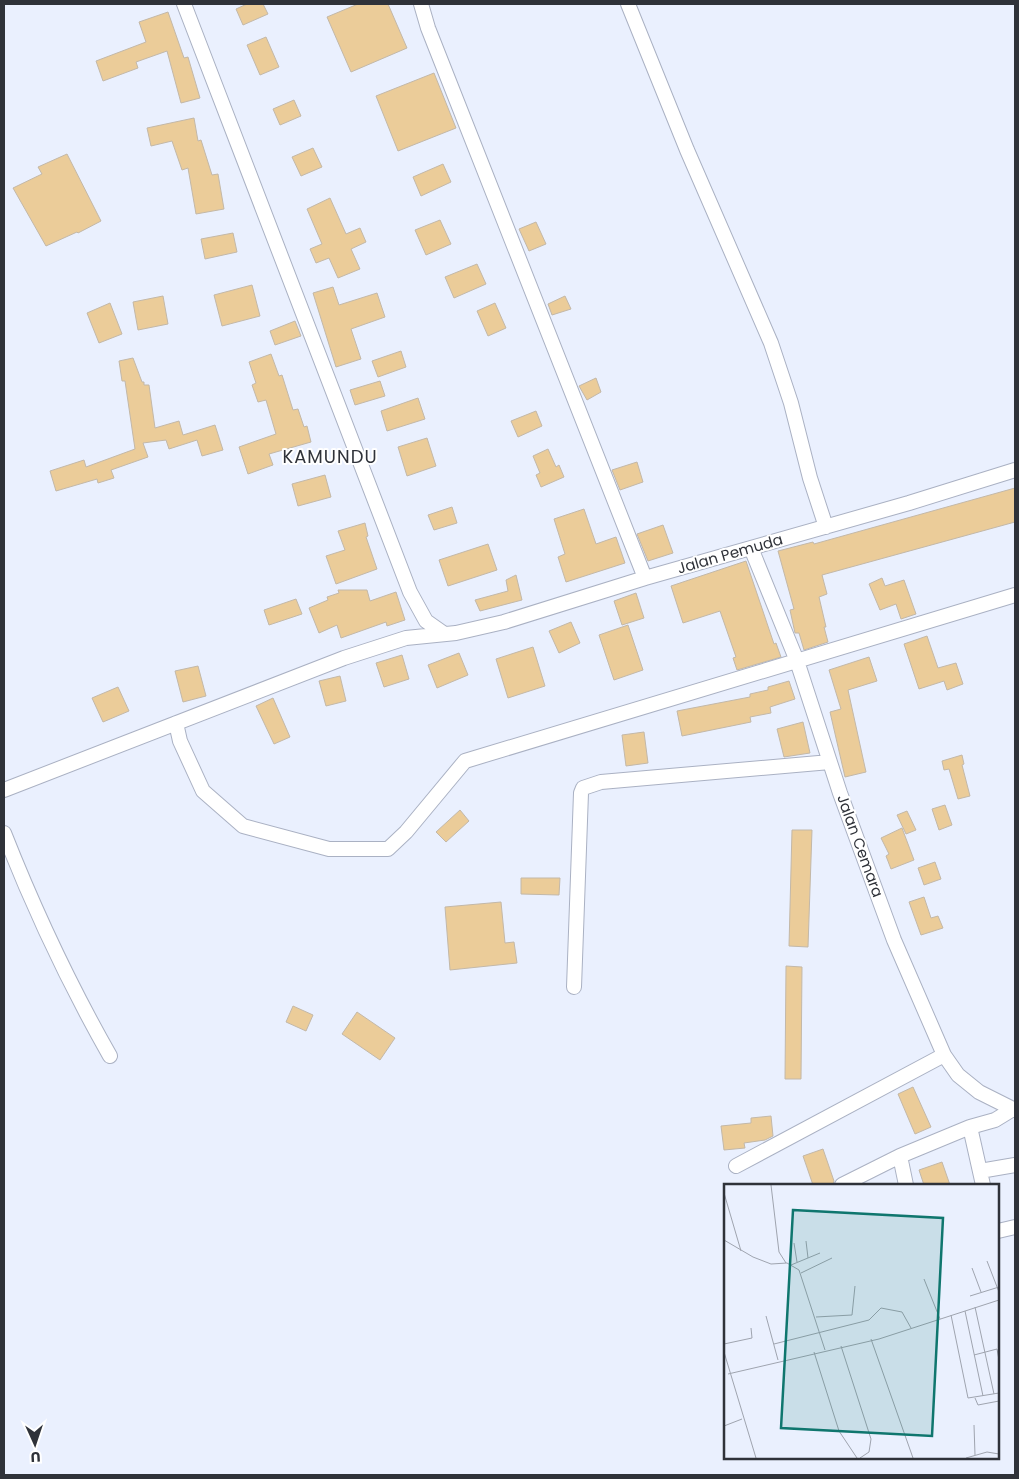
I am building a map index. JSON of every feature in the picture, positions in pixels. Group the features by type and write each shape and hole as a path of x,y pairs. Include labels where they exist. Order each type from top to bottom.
{"street":[{"path":"184,4 410,592 426,621 443,633"},
{"path":"421,4 428,28 645,578"},
{"path":"628,4 686,150 771,343 791,403 810,478 826,527"},
{"name":"Jalan Pemuda","path":"4,790 394,640 462,632 504,622 645,578 826,527 1015,470"},
{"name":"Jalan Cemara","path":"751,548 796,661 840,793 894,940 944,1055 958,1075 979,1092 1014,1109"},
{"path":"176,723 180,741 203,791 243,826 329,850 388,849 406,832 465,761 1015,595"},
{"path":"574,987 581,793 583,788 601,782 830,762"},
{"path":"4,833 26,890 87,1015 110,1056"},
{"path":"736,1166 944,1055"},
{"path":"844,1184 900,1156 970,1127 995,1120 1014,1109"},
{"path":"970,1127 981,1178 1015,1164"},
{"path":"900,1156 906,1184"},
{"path":"999,1231 1015,1227"}],"building":[{"path":"247,4 263,4 268,14 243,25 236,9"},
{"path":"358,4 388,4 407,48 351,72 327,17"},
{"path":"168,12 184,58 188,57 200,98 181,103 167,51 136,62 138,68 103,81 96,61 146,42 139,22"},
{"path":"266,37 279,67 260,75 247,45"},
{"path":"434,73 456,128 398,151 376,96"},
{"path":"294,100 301,116 280,125 273,109"},
{"path":"194,118 198,141 201,140 212,175 218,174 224,209 196,214 188,168 182,170 172,141 151,146 147,128"},
{"path":"313,148 322,167 301,176 292,157"},
{"path":"67,154 101,221 46,246 13,188 42,174 38,167"},
{"path":"443,164 451,182 421,196 413,177"},
{"path":"330,198 346,234 360,228 366,242 351,249 360,269 338,278 329,258 316,263 310,249 322,244 307,209"},
{"path":"440,220 451,244 426,255 415,230"},
{"path":"536,222 546,244 529,251 519,229"},
{"path":"233,233 237,252 205,259 201,239"},
{"path":"477,264 486,284 454,298 445,277"},
{"path":"252,285 260,316 222,326 214,295"},
{"path":"333,287 339,305 377,293 385,317 351,329 361,359 336,367 313,293"},
{"path":"163,296 168,324 138,330 133,302"},
{"path":"565,296 571,309 552,315 548,304"},
{"path":"110,303 122,334 99,343 87,313"},
{"path":"495,303 506,328 488,336 477,311"},
{"path":"295,321 301,336 275,345 270,331"},
{"path":"401,351 406,367 378,377 372,361"},
{"path":"271,354 279,376 282,375 293,410 298,409 304,427 307,426 311,442 269,454 273,465 248,474 239,447 276,434 266,400 258,402 252,385 256,383 249,362"},
{"path":"133,358 142,382 144,382 144,385 149,385 155,428 179,421 183,435 215,425 223,450 202,456 197,440 169,449 166,440 143,443 148,457 111,470 114,478 98,483 97,479 56,491 50,471 84,460 86,467 135,449 125,381 122,381 119,361"},
{"path":"596,378 601,392 587,400 579,386"},
{"path":"380,381 385,396 355,405 350,390"},
{"path":"418,398 425,419 387,431 381,411"},
{"path":"536,411 542,426 518,437 511,421"},
{"path":"427,438 436,466 407,476 398,447"},
{"path":"548,449 556,467 559,465 564,477 541,487 536,475 540,473 533,456"},
{"path":"637,462 643,482 620,490 612,470"},
{"path":"325,475 331,497 298,506 292,484"},
{"path":"1015,488 1015,522 822,575 827,594 819,597 828,642 804,650 799,633 795,633 790,610 794,609 778,551 813,542 814,544"},
{"path":"452,507 457,523 434,530 428,515"},
{"path":"584,509 596,544 616,537 625,563 566,582 558,557 565,554 554,519"},
{"path":"365,523 368,536 366,537 377,569 336,584 326,556 345,550 338,531"},
{"path":"663,525 673,553 648,561 637,534"},
{"path":"488,544 497,570 448,586 439,560"},
{"path":"746,561 774,644 776,643 781,657 737,670 733,658 736,657 720,611 683,623 671,586"},
{"path":"516,575 522,600 480,611 475,600 508,591 506,580"},
{"path":"882,578 885,586 904,580 916,614 901,619 896,604 880,610 869,584"},
{"path":"338,590 367,590 370,601 396,592 405,620 387,626 386,622 341,638 337,625 319,633 309,608 328,600 327,597 339,593"},
{"path":"636,593 644,618 622,625 614,601"},
{"path":"296,599 302,614 269,625 264,610"},
{"path":"571,622 580,643 559,653 549,631"},
{"path":"628,625 643,670 614,680 599,635"},
{"path":"927,636 938,668 956,663 963,684 947,690 944,681 919,689 904,644"},
{"path":"533,647 545,686 508,698 496,659"},
{"path":"459,653 468,675 437,688 428,665"},
{"path":"402,655 409,679 384,687 376,663"},
{"path":"869,657 877,681 848,690 866,772 845,777 830,712 841,709 829,670"},
{"path":"198,666 206,696 183,702 175,671"},
{"path":"340,676 346,701 326,706 319,681"},
{"path":"789,681 795,699 770,707 771,713 750,717 751,722 682,736 677,711 750,697 750,694 768,690 768,687"},
{"path":"118,687 129,711 103,722 92,698"},
{"path":"273,698 290,737 274,744 256,706"},
{"path":"803,722 810,753 784,757 777,729"},
{"path":"644,732 648,763 626,766 622,735"},
{"path":"962,755 964,764 962,765 970,796 958,799 949,769 944,770 942,761"},
{"path":"945,805 952,825 939,830 932,809"},
{"path":"460,810 469,821 446,842 436,832"},
{"path":"907,811 916,830 906,834 897,815"},
{"path":"902,828 914,860 891,869 886,856 889,854 881,838"},
{"path":"792,830 812,830 808,947 789,946"},
{"path":"935,862 941,879 924,885 918,868"},
{"path":"521,878 560,878 559,895 521,894"},
{"path":"924,897 931,918 938,916 943,928 921,935 909,902"},
{"path":"501,902 505,943 514,942 517,963 450,970 445,907"},
{"path":"786,966 802,967 801,1079 785,1079"},
{"path":"293,1006 313,1015 306,1031 286,1022"},
{"path":"357,1012 395,1038 380,1060 342,1034"},
{"path":"913,1087 931,1127 915,1134 898,1094"},
{"path":"771,1116 773,1136 765,1140 744,1143 745,1148 724,1150 721,1126 751,1123 751,1118"},
{"path":"823,1149 834,1181 833,1184 813,1184 803,1156"},
{"path":"942,1162 950,1184 924,1184 919,1170"}],"district":[{"name":"KAMUNDU","path":"330,457"}]}
